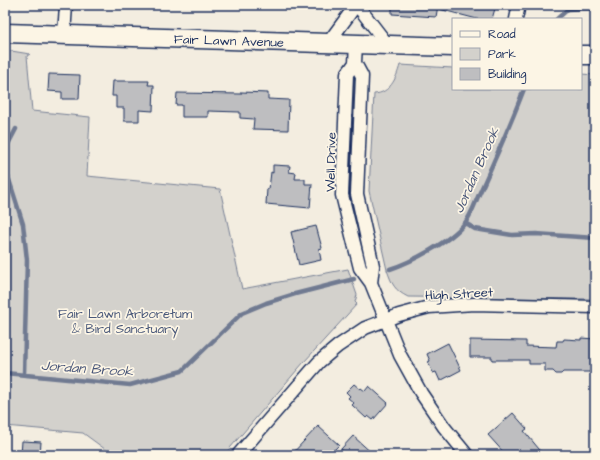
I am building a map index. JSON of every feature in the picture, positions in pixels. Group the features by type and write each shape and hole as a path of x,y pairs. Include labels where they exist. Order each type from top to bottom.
{"main road":[{"name":"Fair Lawn Avenue","path":"5,33 452,47"},
{"path":"582,54 595,55"}],"street":[{"path":"64,35 66,5"},
{"path":"328,42 356,5 387,44"},
{"path":"516,18 519,5"},
{"path":"356,43 355,63 362,76 357,194 373,266 372,283 385,320 400,355 421,393 444,427 467,455"},
{"name":"High Street","path":"238,455 319,362 338,346 365,328 399,315 429,308 474,304 595,307"}],"green space":[{"name":"Fair Lawn Arboretum & Bird Sanctuary","path":"5,50 30,54 27,56 32,111 90,117 87,176 220,189 242,289 348,269 357,295 355,302 357,304 304,362 224,455 113,455 83,433 5,426"},
{"path":"400,65 452,68 452,90 582,90 582,74 595,75 595,299 408,297 397,289 392,283 387,270 369,191 374,94 380,93 388,88 392,84"}],"building":[{"path":"392,5 438,5 436,17 392,14"},
{"path":"440,5 496,5 492,18 473,18 439,9"},
{"path":"49,74 80,75 79,99 62,99 62,92 48,91"},
{"path":"113,81 149,81 148,85 154,85 153,111 139,110 139,121 124,121 124,108 116,108 116,96 112,96"},
{"path":"241,92 268,93 268,99 289,100 288,130 253,129 254,119 240,118 240,112 208,111 208,117 182,117 182,105 176,105 177,93 241,94"},
{"path":"273,165 290,166 289,172 296,173 295,179 305,179 305,184 312,184 310,208 266,204 267,189 269,189 271,172 273,173"},
{"path":"316,226 322,248 319,249 321,260 299,265 291,232"},
{"path":"581,338 595,339 595,368 593,367 592,372 563,372 561,374 556,374 553,371 545,371 545,364 529,364 529,360 492,360 492,357 470,357 470,340 526,341 526,346 556,347 557,341 563,341 564,339 581,340"},
{"path":"448,343 461,370 440,381 436,372 433,373 428,362 430,361 427,354"},
{"path":"354,384 365,391 369,386 388,403 373,420 368,416 366,418 352,405 354,403 348,398 350,396 346,392"},
{"path":"513,413 527,429 524,431 544,455 506,455 488,435"},
{"path":"318,426 339,445 329,455 291,455"},
{"path":"353,436 374,455 348,455 341,449"},
{"path":"22,441 41,442 40,455 21,455"}],"waterway":[{"name":"Jordan Brook","path":"558,18 568,9 595,9"},
{"name":"Jordan Brook","path":"390,269 399,266 441,244 459,230 465,223 472,211 498,153 524,90"},
{"path":"5,150 16,129"},
{"path":"5,167 23,224 27,260 24,375"},
{"path":"465,223 475,229 512,235 536,234 595,238"},
{"name":"Jordan Brook","path":"5,373 130,385 182,371 242,313 266,303 295,294 354,279"}]}
